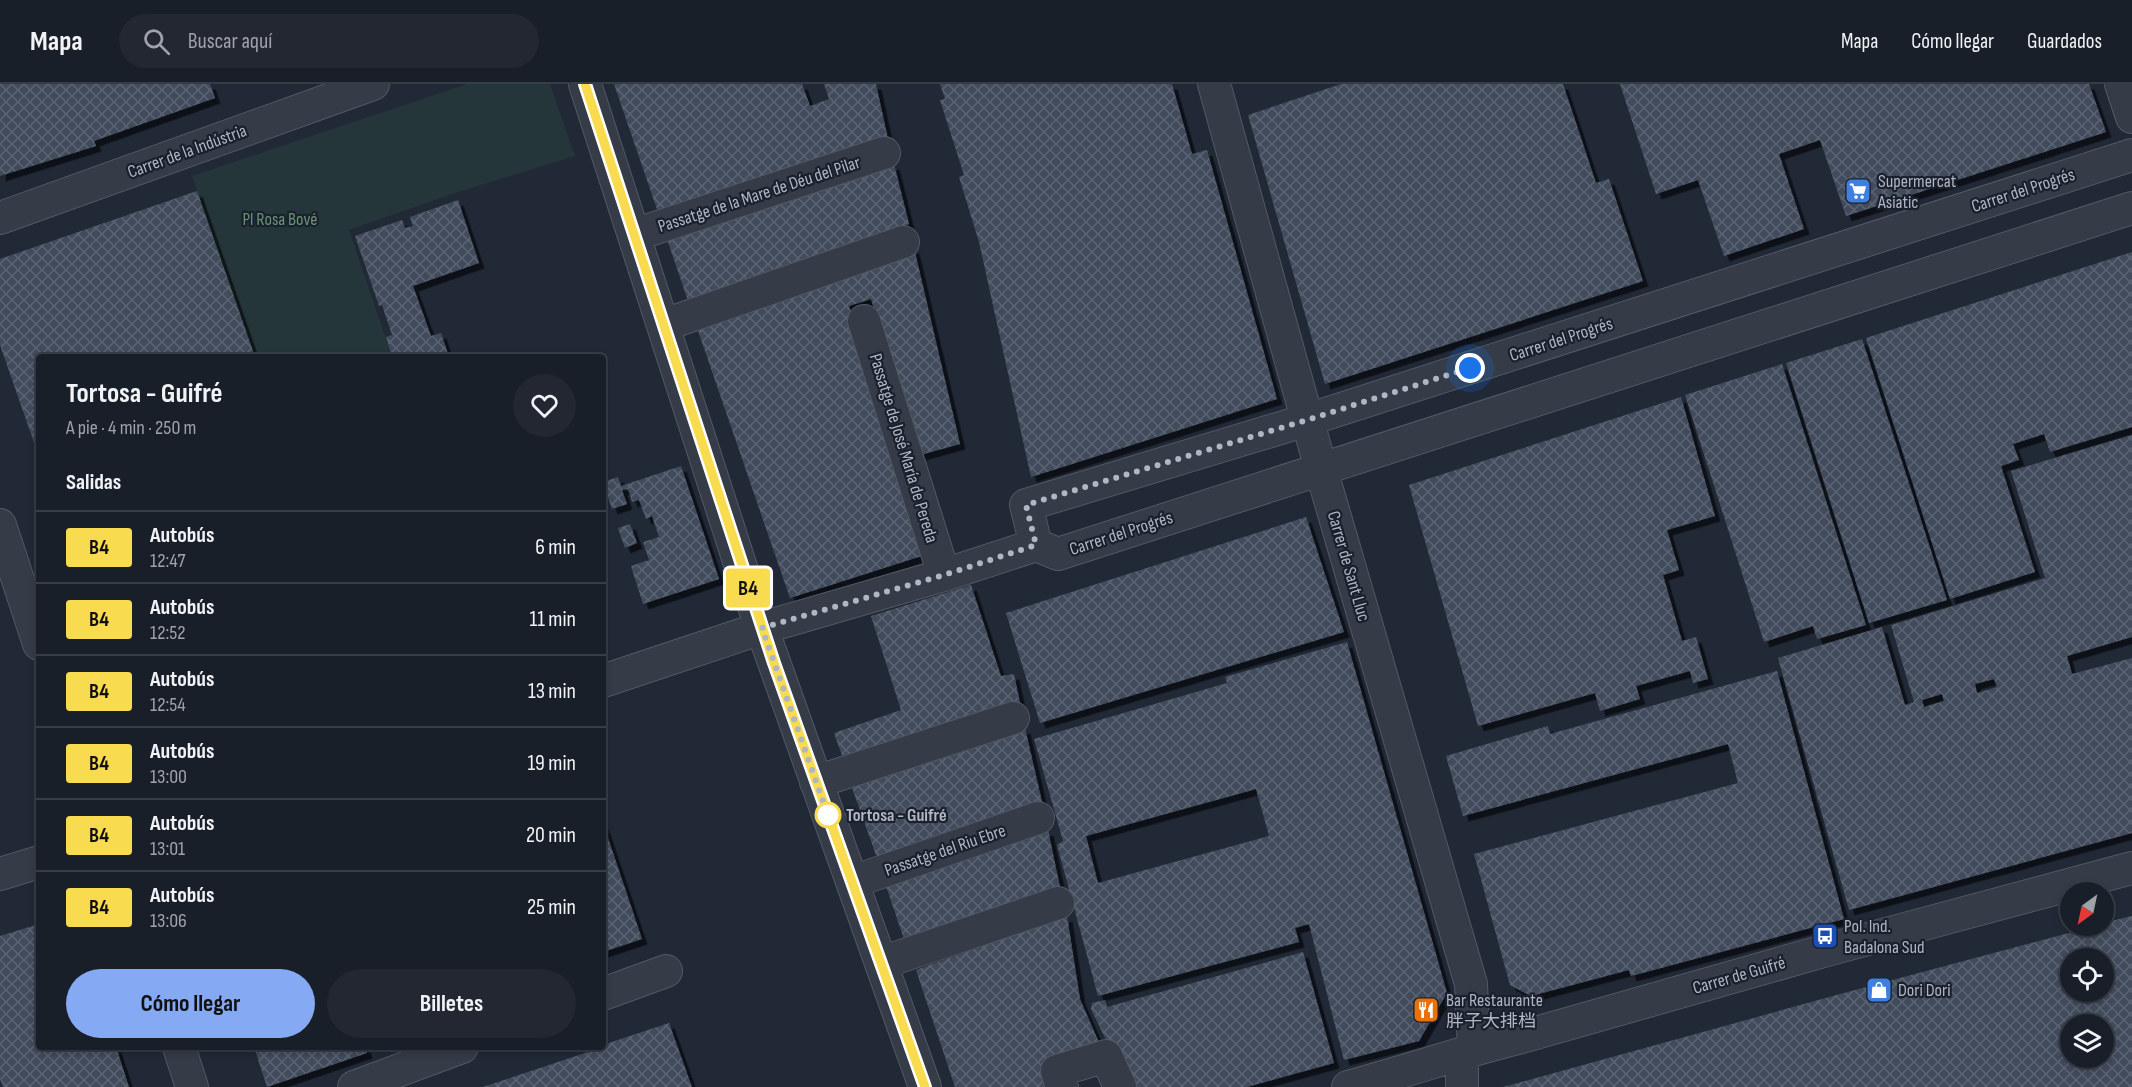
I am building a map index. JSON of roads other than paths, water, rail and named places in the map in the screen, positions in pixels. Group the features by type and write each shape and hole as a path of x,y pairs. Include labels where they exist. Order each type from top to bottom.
{"street":[{"name":"Carrer de la Indústria","path":"0,218 373,84"},
{"path":"585,84 762,628 925,1087"},
{"name":"Carrer de Sant Lluc","path":"1214,84 1320,469 1472,984 1468,1051 1462,1087"},
{"path":"2121,84 2132,117"},
{"name":"Passatge de la Mare de Déu del Pilar","path":"634,235 884,153"},
{"name":"Carrer del Progrés","path":"2132,155 1307,420 1026,505 1036,545 1058,554 2132,208"},
{"path":"663,325 903,242"},
{"name":"Passatge de José María de Pereda","path":"864,321 944,575"},
{"path":"0,525 36,635"},
{"path":"606,680 762,628 944,575 1036,545"},
{"path":"816,782 1013,718"},
{"name":"Passatge del Riu Ebre","path":"852,882 1038,818"},
{"path":"0,874 36,863"},
{"name":"Carrer de Guifré","path":"1347,1087 1827,950 2132,868"},
{"path":"881,963 1058,903"},
{"path":"606,993 666,971"},
{"path":"180,1050 192,1087"},
{"path":"354,1087 454,1050"},
{"path":"1062,1087 1057,1071 1106,1056 1120,1087"}],"place":[{"name":"Supermercat Asiatic","path":"1858,191"},
{"name":"Tortosa - Guifré","path":"828,815"},
{"name":"Pol. Ind. Badalona Sud","path":"1825,936"},
{"name":"Dori Dori","path":"1879,990"},
{"name":"Bar Restaurante 胖子大排档","path":"1426,1010"}],"park label":[{"name":"Pl Rosa Bové","path":"280,219"}]}
